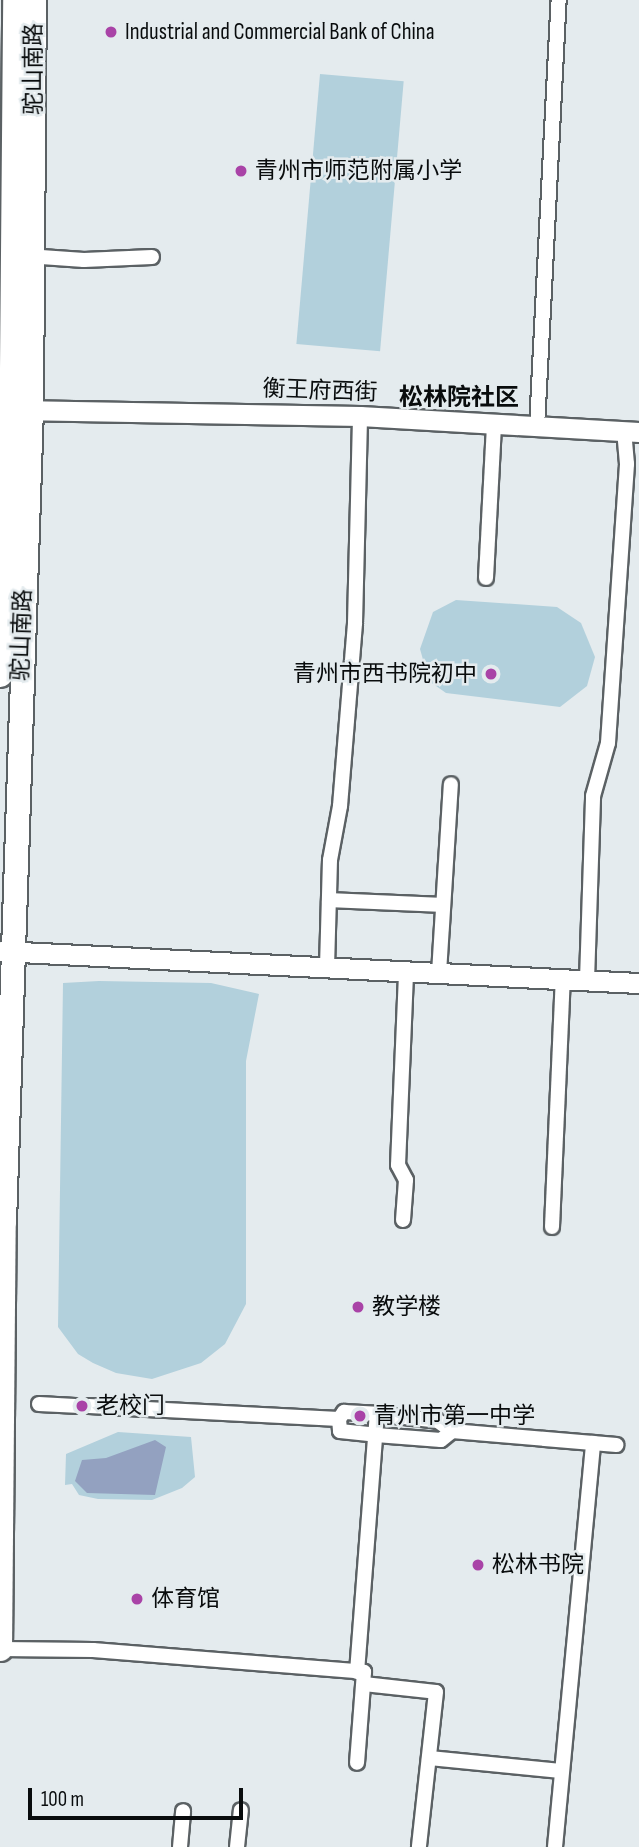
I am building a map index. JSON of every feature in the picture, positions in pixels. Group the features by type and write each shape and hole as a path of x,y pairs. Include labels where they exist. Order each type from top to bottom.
{"main road":[{"name":"驼山南路","path":"14,0 23,256"},
{"name":"驼山南路","path":"0,1649 5,951 14,408 34,0"},
{"name":"驼山南路","path":"0,676 5,481 14,408"}],"street":[{"path":"537,427 559,0"},
{"path":"23,256 84,260 152,257"},
{"name":"衡王府西街","path":"14,408 360,416 631,432"},
{"path":"327,967 329,900 355,624 360,416"},
{"path":"486,578 494,425"},
{"path":"587,980 593,796 608,743 631,432"},
{"path":"439,973 452,783"},
{"path":"329,900 443,905"},
{"path":"5,951 639,983"},
{"path":"403,1220 405,1180 398,1165 406,971"},
{"path":"552,1227 563,979"},
{"path":"39,1404 339,1419"},
{"path":"452,1431 441,1440 376,1435 340,1431 339,1419 344,1412 377,1414 438,1421 452,1431 616,1445"},
{"path":"357,1763 377,1414"},
{"path":"555,1847 593,1443"},
{"path":"0,1649 93,1650 360,1678 436,1692 419,1847"},
{"path":"429,1758 561,1771"},
{"path":"237,1847 240,1810"},
{"path":"180,1847 183,1811"}],"shaded area":[{"path":"320,74 404,81 380,351 296,344"},
{"path":"456,600 557,607 581,623 595,657 587,686 560,707 446,693 429,681 420,649 433,612"},
{"path":"63,983 211,983 259,994 246,1061 246,1304 225,1344 201,1363 152,1379 116,1373 93,1363 78,1354 58,1327"},
{"path":"118,1432 191,1437 195,1477 182,1488 152,1500 98,1499 79,1495 72,1484 65,1485 66,1454"},
{"path":"155,1440 166,1447 155,1495 87,1493 75,1481 82,1460 106,1458"}],"place":[{"name":"Industrial and Commercial Bank of China","path":"111,32"},
{"name":"青州市师范附属小学","path":"241,171"},
{"name":"青州市西书院初中","path":"491,674"},
{"name":"教学楼","path":"358,1307"},
{"name":"老校门","path":"82,1406"},
{"name":"青州市第一中学","path":"360,1416"},
{"name":"松林书院","path":"478,1565"},
{"name":"体育馆","path":"137,1599"}],"district":[{"name":"松林院社区","path":"459,398"}]}
